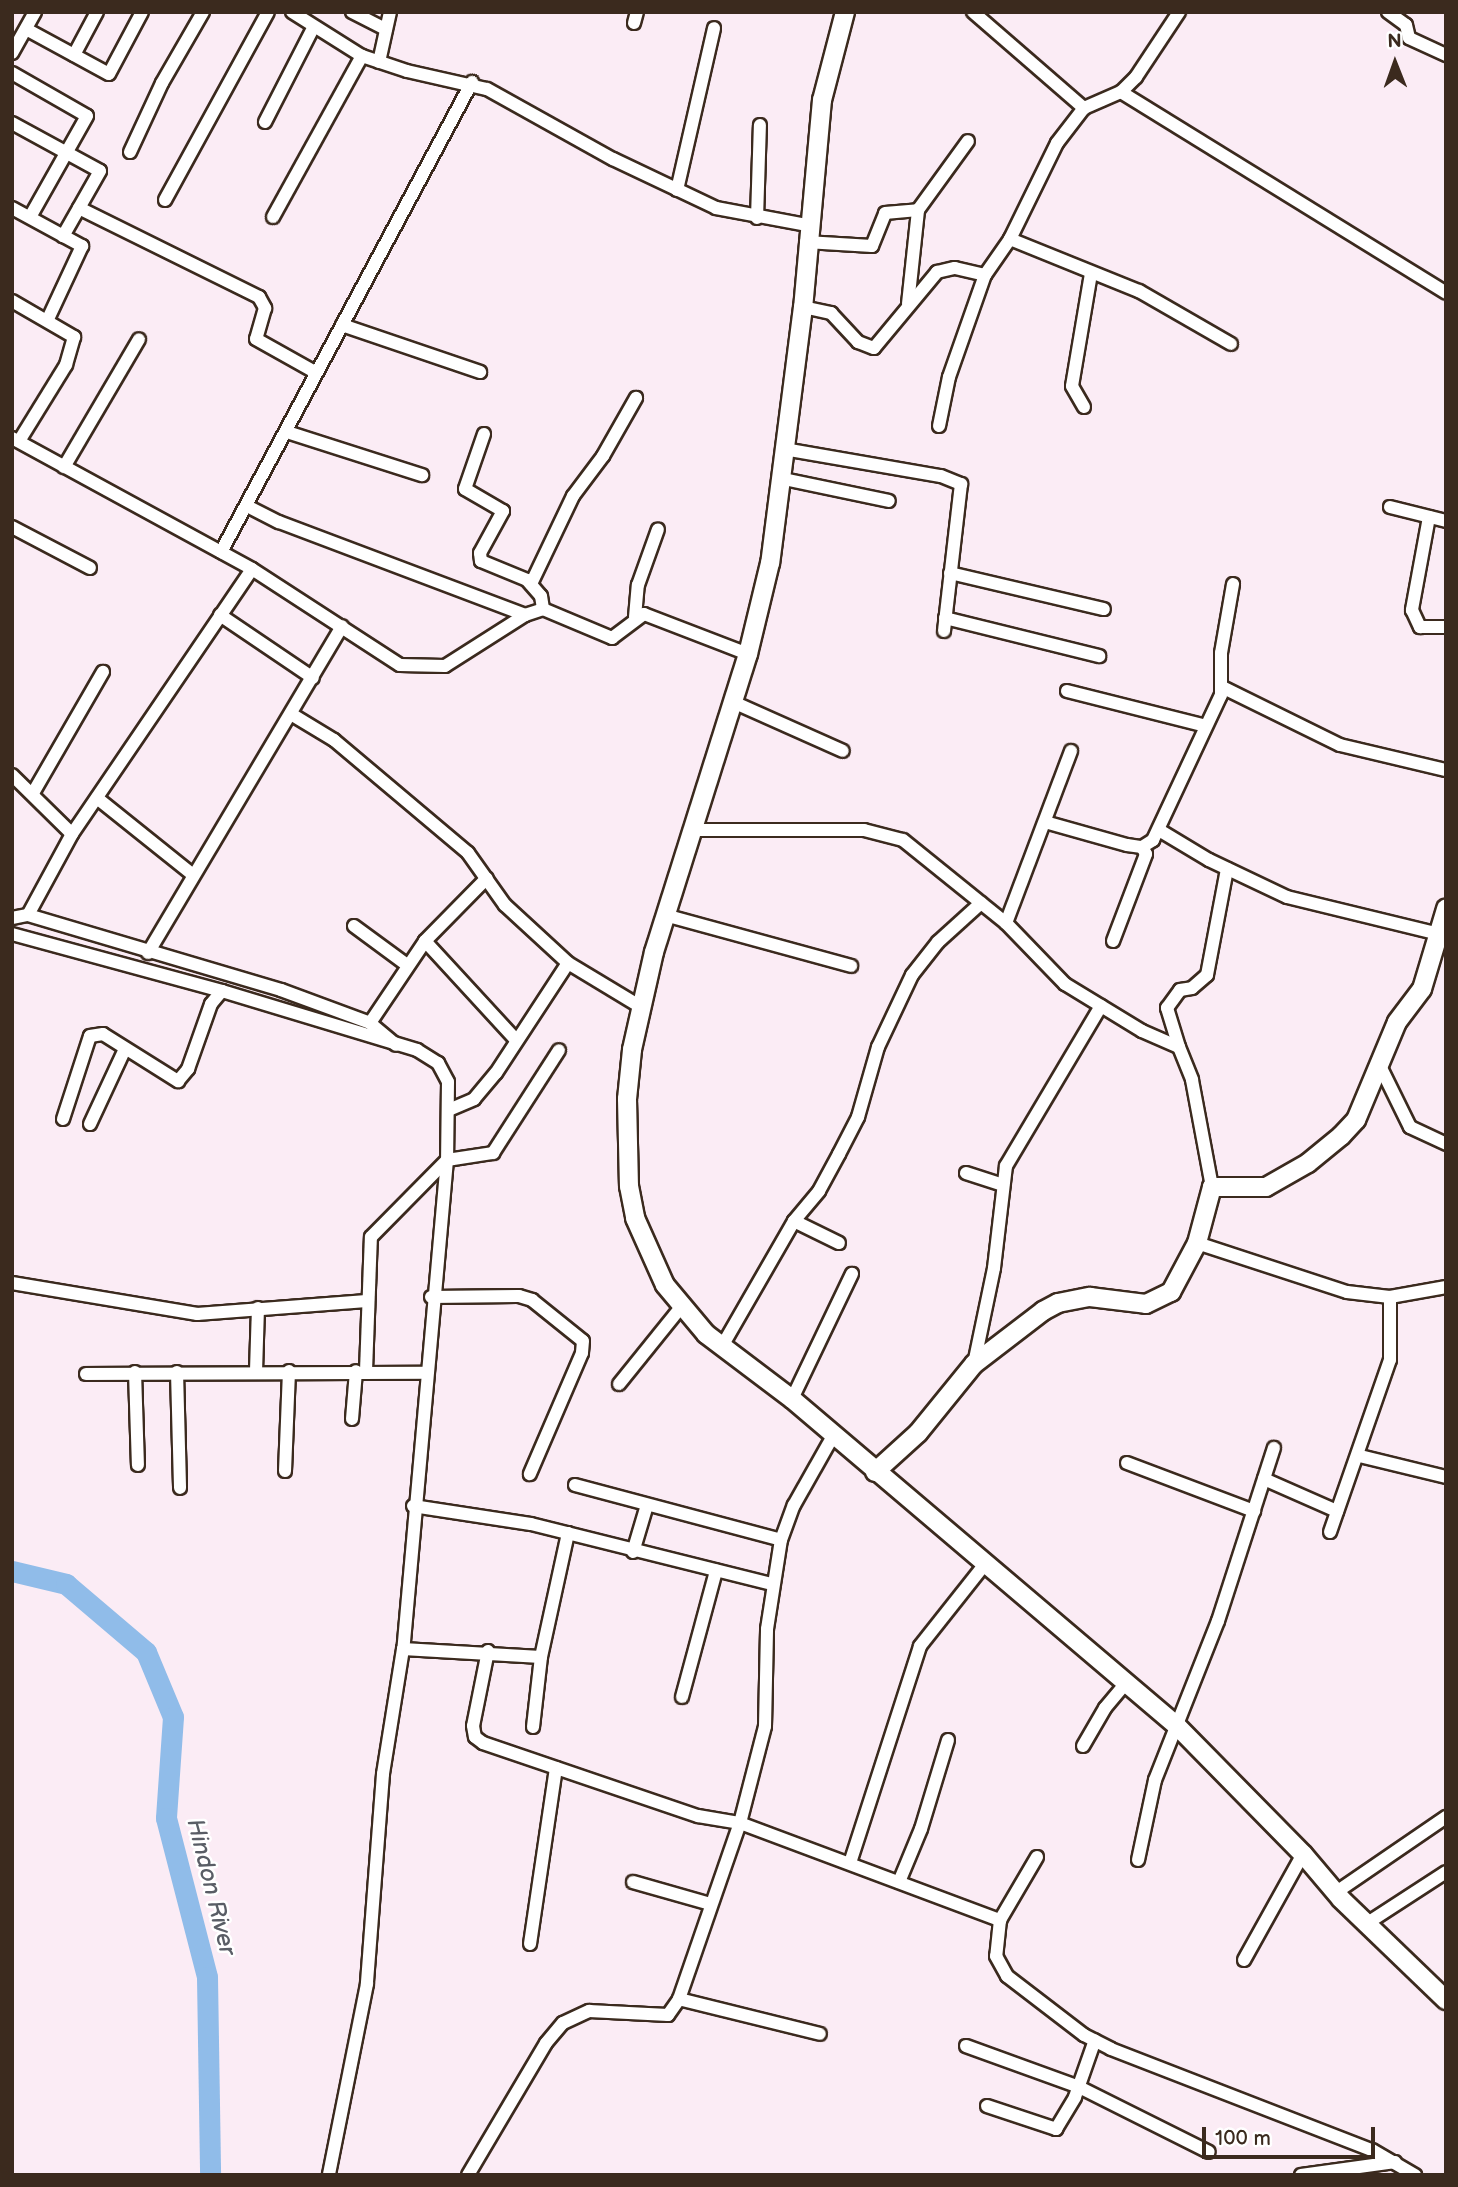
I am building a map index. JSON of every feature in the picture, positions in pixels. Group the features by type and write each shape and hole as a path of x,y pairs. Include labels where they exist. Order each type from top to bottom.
{"street":[{"path":"12,53 35,12"},
{"path":"74,55 97,12"},
{"path":"26,29 108,74 142,12"},
{"path":"130,152 203,12"},
{"path":"165,200 268,12"},
{"path":"292,12 313,28 362,56 418,74 472,82 716,208 866,248 872,246 885,213 918,210"},
{"path":"352,12 386,29"},
{"path":"379,62 390,12"},
{"path":"845,12 822,100 806,233 803,307 770,563 748,654 665,915 641,1007 627,1099 629,1186 643,1244 665,1285 721,1348 792,1399 1177,1726 1303,1854 1335,1893 1446,2000"},
{"path":"973,12 1084,108"},
{"path":"939,426 949,377 985,275 1010,239 1057,142 1084,108 1121,92 1136,77 1179,12"},
{"path":"1388,12 1406,25 1409,38 1446,55"},
{"path":"265,121 313,28"},
{"path":"677,190 714,28"},
{"path":"274,217 362,56"},
{"path":"12,73 87,116 30,218"},
{"path":"221,552 472,82"},
{"path":"1121,92 1446,293"},
{"path":"12,123 100,171 63,236"},
{"path":"757,218 760,125"},
{"path":"908,304 918,210 968,141"},
{"path":"12,208 82,246 48,319"},
{"path":"79,208 259,298 265,308 256,339 315,372"},
{"path":"1010,239 1091,274 1139,291 1231,344"},
{"path":"803,307 831,313 858,342 874,348 937,272 946,268 985,275"},
{"path":"1084,407 1072,386 1091,274"},
{"path":"12,302 48,319 74,337 74,345 15,440 252,569 342,626 387,659 430,667 459,659 526,615 543,610 602,638 617,636 635,617 644,614 748,654"},
{"path":"342,325 480,372"},
{"path":"64,467 139,339"},
{"path":"531,584 573,496 603,456 636,397"},
{"path":"287,432 422,475"},
{"path":"484,434 465,489 503,511 480,553 481,561 531,584 543,600 543,610"},
{"path":"784,449 957,479 962,492 945,624 1099,656"},
{"path":"779,478 889,501"},
{"path":"247,506 291,527 526,615"},
{"path":"1390,507 1446,521"},
{"path":"1429,517 1412,610 1420,627 1446,627"},
{"path":"12,527 90,568"},
{"path":"635,617 638,585 658,529"},
{"path":"28,915 72,834 252,569"},
{"path":"950,573 1104,609"},
{"path":"1142,847 1159,830 1222,687 1220,653 1233,584"},
{"path":"220,614 313,678"},
{"path":"148,953 342,626"},
{"path":"33,793 103,672"},
{"path":"1222,687 1340,745 1446,770"},
{"path":"1067,691 1206,726"},
{"path":"733,702 843,751"},
{"path":"291,714 334,740 389,783 468,853 505,905 568,963 641,1007"},
{"path":"1006,923 1072,751"},
{"path":"12,775 72,834"},
{"path":"97,798 192,876"},
{"path":"1045,822 1142,847 1146,854 1114,941"},
{"path":"691,830 885,833 911,846 1006,923 1065,984 1179,1047"},
{"path":"1159,830 1227,869 1287,897 1439,934"},
{"path":"875,1472 918,1433 974,1364 1058,1303 1090,1297 1146,1304 1162,1299 1171,1292 1197,1243 1212,1187 1195,1093 1167,1008 1180,990 1192,988 1207,975 1227,869"},
{"path":"370,1023 425,941 487,878"},
{"path":"721,1348 794,1221 819,1191 858,1117 878,1047 912,975 938,942 981,903"},
{"path":"1212,1187 1266,1187 1308,1163 1356,1120 1397,1023 1422,989 1446,909"},
{"path":"12,918 28,915 148,953 281,990 370,1023 396,1045"},
{"path":"665,915 851,966"},
{"path":"354,926 407,965"},
{"path":"12,934 222,991 396,1045 438,1063 448,1082 451,1109 447,1160 431,1297 402,1648 383,1774 367,1984 329,2175"},
{"path":"425,941 515,1039"},
{"path":"451,1109 474,1099 496,1073 515,1039 568,963"},
{"path":"63,1119 90,1036 103,1034 173,1080 183,1078 211,1004 222,991"},
{"path":"974,1364 994,1268 1003,1185 1011,1153 1101,1006"},
{"path":"90,1124 125,1049"},
{"path":"352,1419 361,1371 370,1237 447,1160 493,1153 559,1051"},
{"path":"1380,1066 1410,1127 1446,1143"},
{"path":"966,1173 1003,1185"},
{"path":"794,1221 839,1243"},
{"path":"1197,1243 1281,1268 1316,1284 1390,1297 1446,1287"},
{"path":"792,1399 852,1274"},
{"path":"12,1283 197,1314 367,1301"},
{"path":"431,1297 519,1296 532,1300 583,1340 582,1353 530,1475"},
{"path":"1330,1532 1360,1456 1390,1360 1390,1297"},
{"path":"620,1384 682,1306"},
{"path":"256,1371 258,1308"},
{"path":"86,1374 256,1371 425,1373"},
{"path":"285,1471 289,1371"},
{"path":"135,1372 138,1465"},
{"path":"177,1372 180,1488"},
{"path":"468,2175 546,2043 563,2023 589,2011 668,2015 679,1999 740,1823 765,1726 772,1584 781,1540 794,1504 833,1436"},
{"path":"1138,1860 1155,1780 1177,1726 1275,1448"},
{"path":"1360,1456 1446,1477"},
{"path":"1127,1463 1254,1511"},
{"path":"1264,1479 1337,1511"},
{"path":"575,1485 781,1540"},
{"path":"633,1552 647,1505"},
{"path":"413,1506 568,1533 633,1552 772,1584"},
{"path":"533,1727 541,1657 568,1533"},
{"path":"850,1863 920,1646 985,1564"},
{"path":"682,1697 716,1571"},
{"path":"402,1648 488,1651 541,1657"},
{"path":"488,1651 475,1737 556,1768 698,1816 740,1823 1000,1920"},
{"path":"1083,1746 1105,1708 1125,1684"},
{"path":"899,1882 921,1829 948,1740"},
{"path":"530,1944 556,1768"},
{"path":"1335,1893 1446,1817"},
{"path":"1244,1960 1303,1854"},
{"path":"1037,1857 1000,1920 996,1956 1007,1976 1095,2040 1395,2162 1415,2175"},
{"path":"1366,1924 1446,1872"},
{"path":"633,1882 710,1904"},
{"path":"679,1999 820,2034"},
{"path":"988,2106 1056,2129 1079,2087 1095,2040"},
{"path":"966,2046 1079,2087 1209,2152"},
{"path":"1301,2175 1395,2162"}],"waterway":[{"name":"Hindon River","path":"12,1571 66,1584 146,1652 173,1717 166,1818 207,1977 210,2175"}]}
